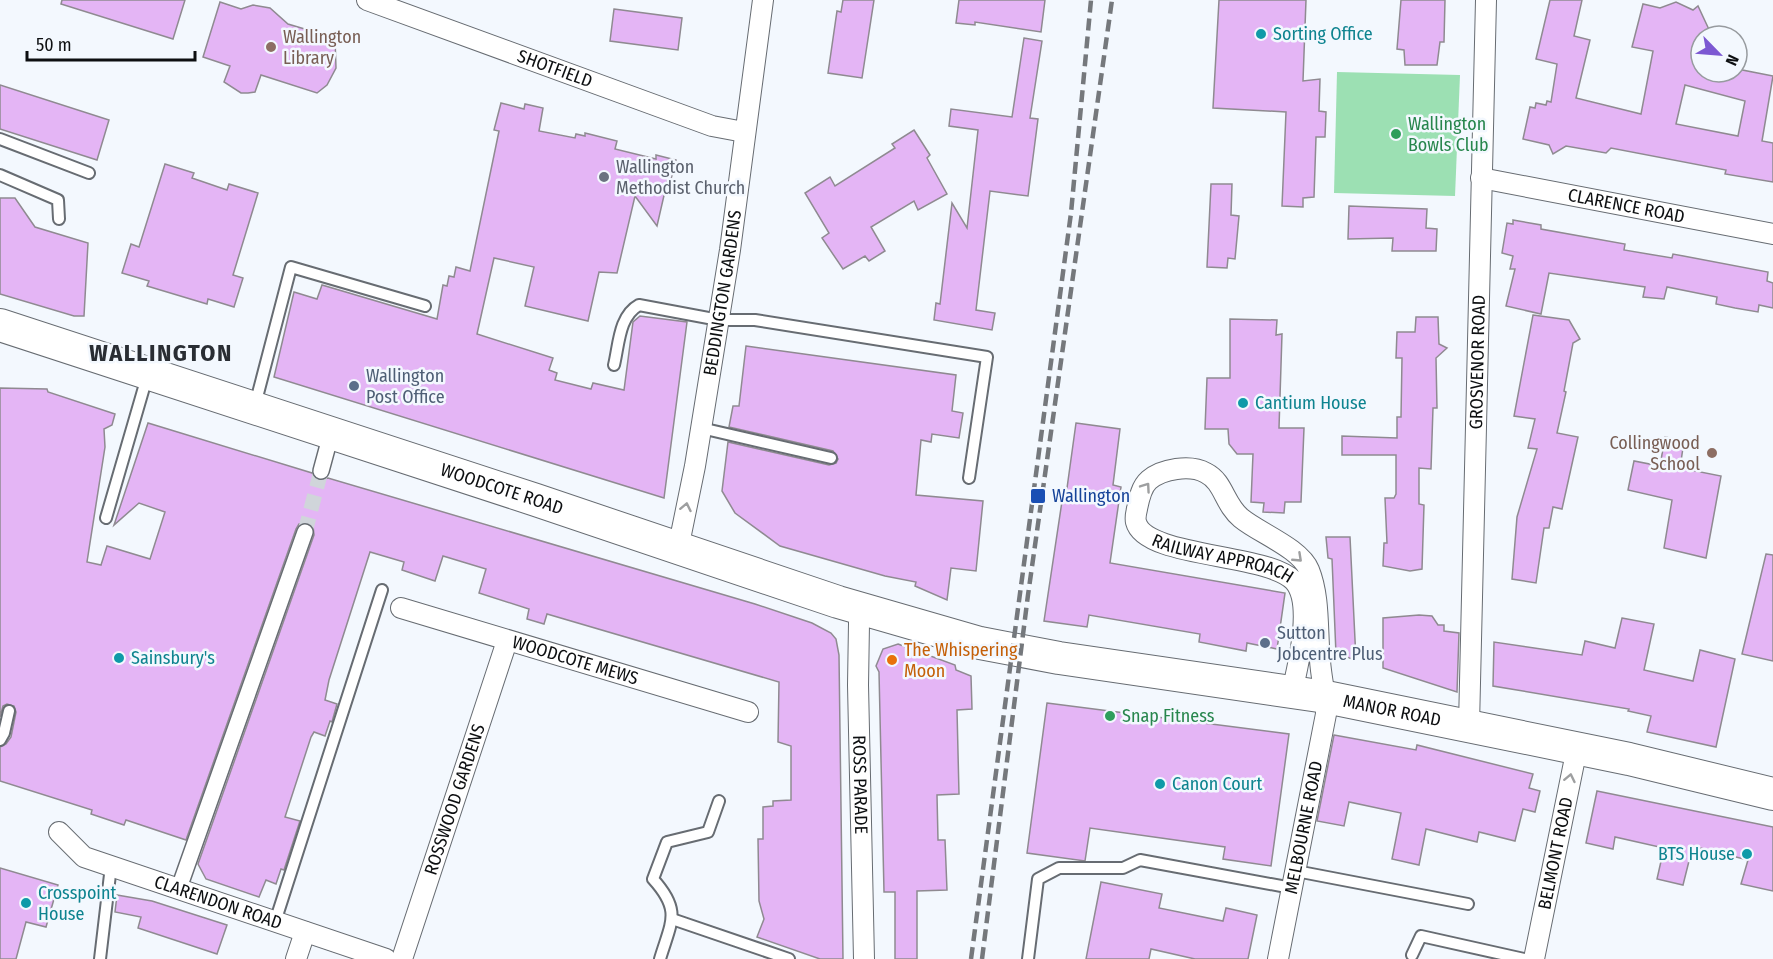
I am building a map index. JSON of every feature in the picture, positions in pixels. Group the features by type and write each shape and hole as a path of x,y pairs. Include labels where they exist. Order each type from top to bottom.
{"main road":[{"name":"WOODCOTE ROAD","path":"0,325 862,609 1004,649"},
{"name":"MANOR ROAD","path":"1004,649 1326,697 1577,748 1773,794"}],"street":[{"name":"SHOTFIELD","path":"367,0 712,126 744,132"},
{"name":"BEDDINGTON GARDENS","path":"678,549 695,466 719,320 763,0"},
{"name":"GROSVENOR ROAD","path":"1469,725 1486,0"},
{"name":"CLARENCE ROAD","path":"1481,178 1773,234"},
{"path":"321,471 331,434"},
{"name":"RAILWAY APPROACH","path":"1292,692 1303,624 1300,592 1294,580 1265,568 1174,547 1149,538 1140,530 1136,518 1143,487 1151,479 1184,469 1205,472 1221,487 1228,506 1242,519 1300,558 1308,568 1315,597 1320,663 1326,697"},
{"path":"179,888 305,532"},
{"name":"WOODCOTE MEWS","path":"401,608 748,712"},
{"name":"ROSS PARADE","path":"862,609 859,624 858,685 864,959"},
{"name":"ROSSWOOD GARDENS","path":"402,959 507,641"},
{"name":"MELBOURNE ROAD","path":"1278,959 1323,731 1326,697"},
{"name":"BELMONT ROAD","path":"1534,959 1577,748"},
{"name":"CLARENDON ROAD","path":"58,832 84,857 386,959"},
{"path":"296,959 305,932"}],"lane":[{"path":"0,139 89,173"},
{"path":"0,176 57,200 58,219"},
{"path":"254,408 291,267 425,306"},
{"path":"614,365 624,321 630,310 639,305 719,320 755,320 987,357 969,478"},
{"path":"106,518 148,374"},
{"path":"701,428 831,458"},
{"path":"275,922 382,590"},
{"path":"0,740 9,711"},
{"path":"660,959 672,919 670,901 653,879 667,842 708,832 719,801"},
{"path":"1028,959 1038,879 1059,868 1123,868 1140,860 1468,904"},
{"path":"100,959 111,866"},
{"path":"672,919 789,959"},
{"path":"1412,955 1421,936 1524,959"}],"green space":[{"name":"Wallington Bowls Club","path":"1337,72 1460,75 1455,196 1334,193"}],"building":[{"path":"62,0 185,0 173,39 61,4"},
{"path":"843,0 874,0 862,78 828,73 837,11 841,12"},
{"path":"959,0 1045,0 1041,32 975,22 975,25 956,23"},
{"name":"Sorting Office","path":"1219,0 1306,0 1303,81 1320,79 1319,111 1326,112 1325,137 1316,137 1314,197 1303,198 1303,207 1282,206 1286,112 1213,108"},
{"path":"1401,0 1445,0 1444,42 1440,42 1437,65 1405,65 1404,50 1397,49"},
{"path":"1550,0 1582,0 1574,36 1590,40 1576,98 1641,114 1653,51 1632,47 1643,4 1660,8 1676,2 1693,10 1698,6 1706,24 1689,24 1689,84 1749,84 1749,71 1773,76 1762,141 1773,143 1773,182 1725,174 1726,170 1611,148 1606,153 1566,146 1553,154 1549,145 1523,139 1530,107 1535,108 1536,103 1546,105 1547,101 1551,102 1557,64 1536,59","holes":["1685,85 1745,101 1738,136 1676,124"]},
{"name":"Wallington Library","path":"220,2 241,9 253,5 270,8 288,24 335,38 336,68 327,85 317,93 261,75 255,92 241,93 224,82 230,66 203,57"},
{"path":"614,9 682,18 678,50 610,41"},
{"path":"1024,38 1042,41 1030,118 1038,119 1028,196 990,191 976,310 995,313 992,330 934,320 936,303 940,304 952,203 967,228 978,130 949,126 951,109 1012,117"},
{"path":"0,85 109,120 97,160 0,129"},
{"path":"501,103 524,109 525,104 543,108 539,131 575,138 576,134 585,136 585,133 617,141 615,149 656,159 656,155 676,160 671,179 668,178 657,226 635,196 617,273 599,272 588,321 525,306 534,267 494,258 477,334 553,358 549,370 557,373 555,380 591,389 593,383 624,390 633,322 640,316 687,322 664,498 274,377 294,292 317,299 322,285 437,319 443,285 447,286 449,276 454,277 456,267 470,271 499,131 494,130"},
{"path":"914,130 930,155 927,158 947,194 918,210 914,201 871,227 885,251 869,261 865,256 843,269 822,238 829,233 805,193 830,177 835,186 895,148 892,144"},
{"path":"165,164 194,173 192,178 227,190 229,184 258,193 233,275 243,278 234,307 208,299 207,304 147,286 149,281 122,273 131,244 139,247"},
{"path":"1211,184 1232,184 1231,215 1239,216 1235,259 1228,258 1227,268 1207,267"},
{"path":"0,198 15,198 35,227 88,243 84,316 74,316 0,294"},
{"path":"1349,206 1427,209 1426,228 1437,229 1436,251 1392,251 1393,238 1348,239"},
{"path":"1513,220 1541,225 1541,229 1625,244 1624,250 1672,258 1673,254 1768,272 1767,281 1773,283 1773,308 1759,305 1758,312 1735,308 1716,304 1717,297 1667,287 1664,299 1643,297 1645,287 1549,273 1541,314 1506,306 1515,269 1510,269 1513,256 1502,253 1507,223 1513,224"},
{"path":"1533,315 1569,320 1580,339 1573,343 1557,433 1578,437 1562,509 1553,507 1549,528 1544,528 1536,583 1512,579 1517,517 1537,449 1528,448 1535,419 1514,416"},
{"path":"1416,317 1438,317 1439,344 1447,348 1436,358 1437,408 1433,408 1431,469 1419,468 1419,504 1424,505 1422,569 1410,571 1383,566 1384,543 1387,543 1385,498 1394,498 1396,494 1396,455 1342,455 1342,436 1397,438 1397,417 1401,417 1402,358 1396,358 1397,332 1415,332"},
{"name":"Cantium House","path":"1230,319 1277,320 1276,335 1282,334 1279,428 1304,428 1301,502 1285,502 1284,513 1263,512 1264,503 1251,502 1253,454 1237,454 1229,444 1228,429 1205,429 1207,378 1230,378"},
{"path":"746,346 956,375 952,411 963,413 959,438 932,434 931,442 921,440 916,495 983,501 976,571 951,568 947,600 915,586 916,582 885,576 780,546 735,513 722,491 728,442 829,465 836,463 838,459 833,451 729,427 733,406 739,406"},
{"name":"Sainsbury's","path":"0,388 47,389 48,392 115,414 112,425 104,429 105,447 87,562 101,565 107,546 150,559 165,512 139,503 114,525 148,423 312,473 318,480 328,478 755,604 812,623 831,633 836,639 839,655 843,959 820,959 757,937 764,919 759,901 758,839 763,839 763,807 773,806 773,801 791,800 791,746 778,742 779,682 547,614 544,624 527,619 529,609 479,593 486,569 443,556 435,581 402,570 404,562 370,552 329,680 325,700 337,704 332,722 330,721 325,736 314,732 311,737 285,817 300,821 284,870 281,869 276,884 266,880 259,897 206,879 198,864 314,535 313,526 308,523 299,524 296,529 186,840 126,820 124,825 91,814 92,810 0,781 0,747 6,744 11,737 16,712 14,706 7,704 3,706 0,717"},
{"path":"1076,423 1120,429 1113,485 1121,487 1110,563 1285,593 1277,649 1247,643 1246,651 1199,642 1200,634 1089,615 1087,627 1044,621"},
{"path":"1665,437 1684,441 1680,468 1721,476 1706,558 1664,548 1672,500 1628,490 1634,461 1660,466"},
{"path":"1326,537 1350,537 1356,660 1336,654 1332,559 1328,558"},
{"path":"1766,554 1773,555 1773,661 1742,654"},
{"path":"1432,616 1438,625 1444,625 1444,631 1459,633 1457,692 1383,668 1383,618"},
{"path":"1622,618 1654,624 1644,670 1693,681 1700,650 1735,659 1716,747 1647,732 1651,716 1628,711 1629,709 1493,686 1494,642 1582,655 1585,641 1615,648"},
{"path":"898,644 955,665 956,670 971,676 972,709 957,710 959,794 937,795 938,840 945,840 947,890 917,891 917,959 895,959 895,892 884,892 879,672 876,666 883,649"},
{"name":"Canon Court","path":"1047,703 1289,734 1271,866 1223,859 1225,847 1090,828 1085,861 1027,853"},
{"path":"1334,735 1416,750 1417,745 1533,774 1529,788 1540,791 1535,812 1523,809 1515,841 1479,832 1477,842 1426,829 1419,865 1392,859 1401,813 1349,802 1344,826 1317,821"},
{"path":"1597,791 1773,827 1773,891 1741,884 1748,860 1696,847 1694,854 1691,853 1683,885 1657,879 1664,848 1615,837 1613,849 1586,843"},
{"name":"Crosspoint House","path":"0,868 58,885 46,927 26,922 16,959 0,959"},
{"path":"1101,882 1162,894 1159,908 1223,921 1226,908 1257,915 1248,959 1195,959 1151,949 1149,959 1086,959"},
{"path":"117,895 152,901 227,925 217,954 138,928 141,917 115,912"}],"tunnel":[{"path":"305,532 321,471"}],"railway":[{"path":"971,959 1071,213 1091,0"},
{"path":"982,959 1028,595 1112,0"}],"place":[{"name":"Sorting Office","path":"1261,34"},
{"name":"Wallington Library","path":"271,47"},
{"name":"Wallington Bowls Club","path":"1396,134"},
{"name":"Wallington Methodist Church","path":"604,177"},
{"name":"Wallington Post Office","path":"354,386"},
{"name":"Cantium House","path":"1243,403"},
{"name":"Collingwood School","path":"1712,453"},
{"name":"Wallington","path":"1038,496"},
{"name":"Sutton Jobcentre Plus","path":"1265,643"},
{"name":"Sainsbury's","path":"119,658"},
{"name":"The Whispering Moon","path":"892,660"},
{"name":"Snap Fitness","path":"1110,716"},
{"name":"Canon Court","path":"1160,784"},
{"name":"BTS House","path":"1747,854"},
{"name":"Crosspoint House","path":"26,903"}],"district":[{"name":"WALLINGTON","path":"161,353"}]}
